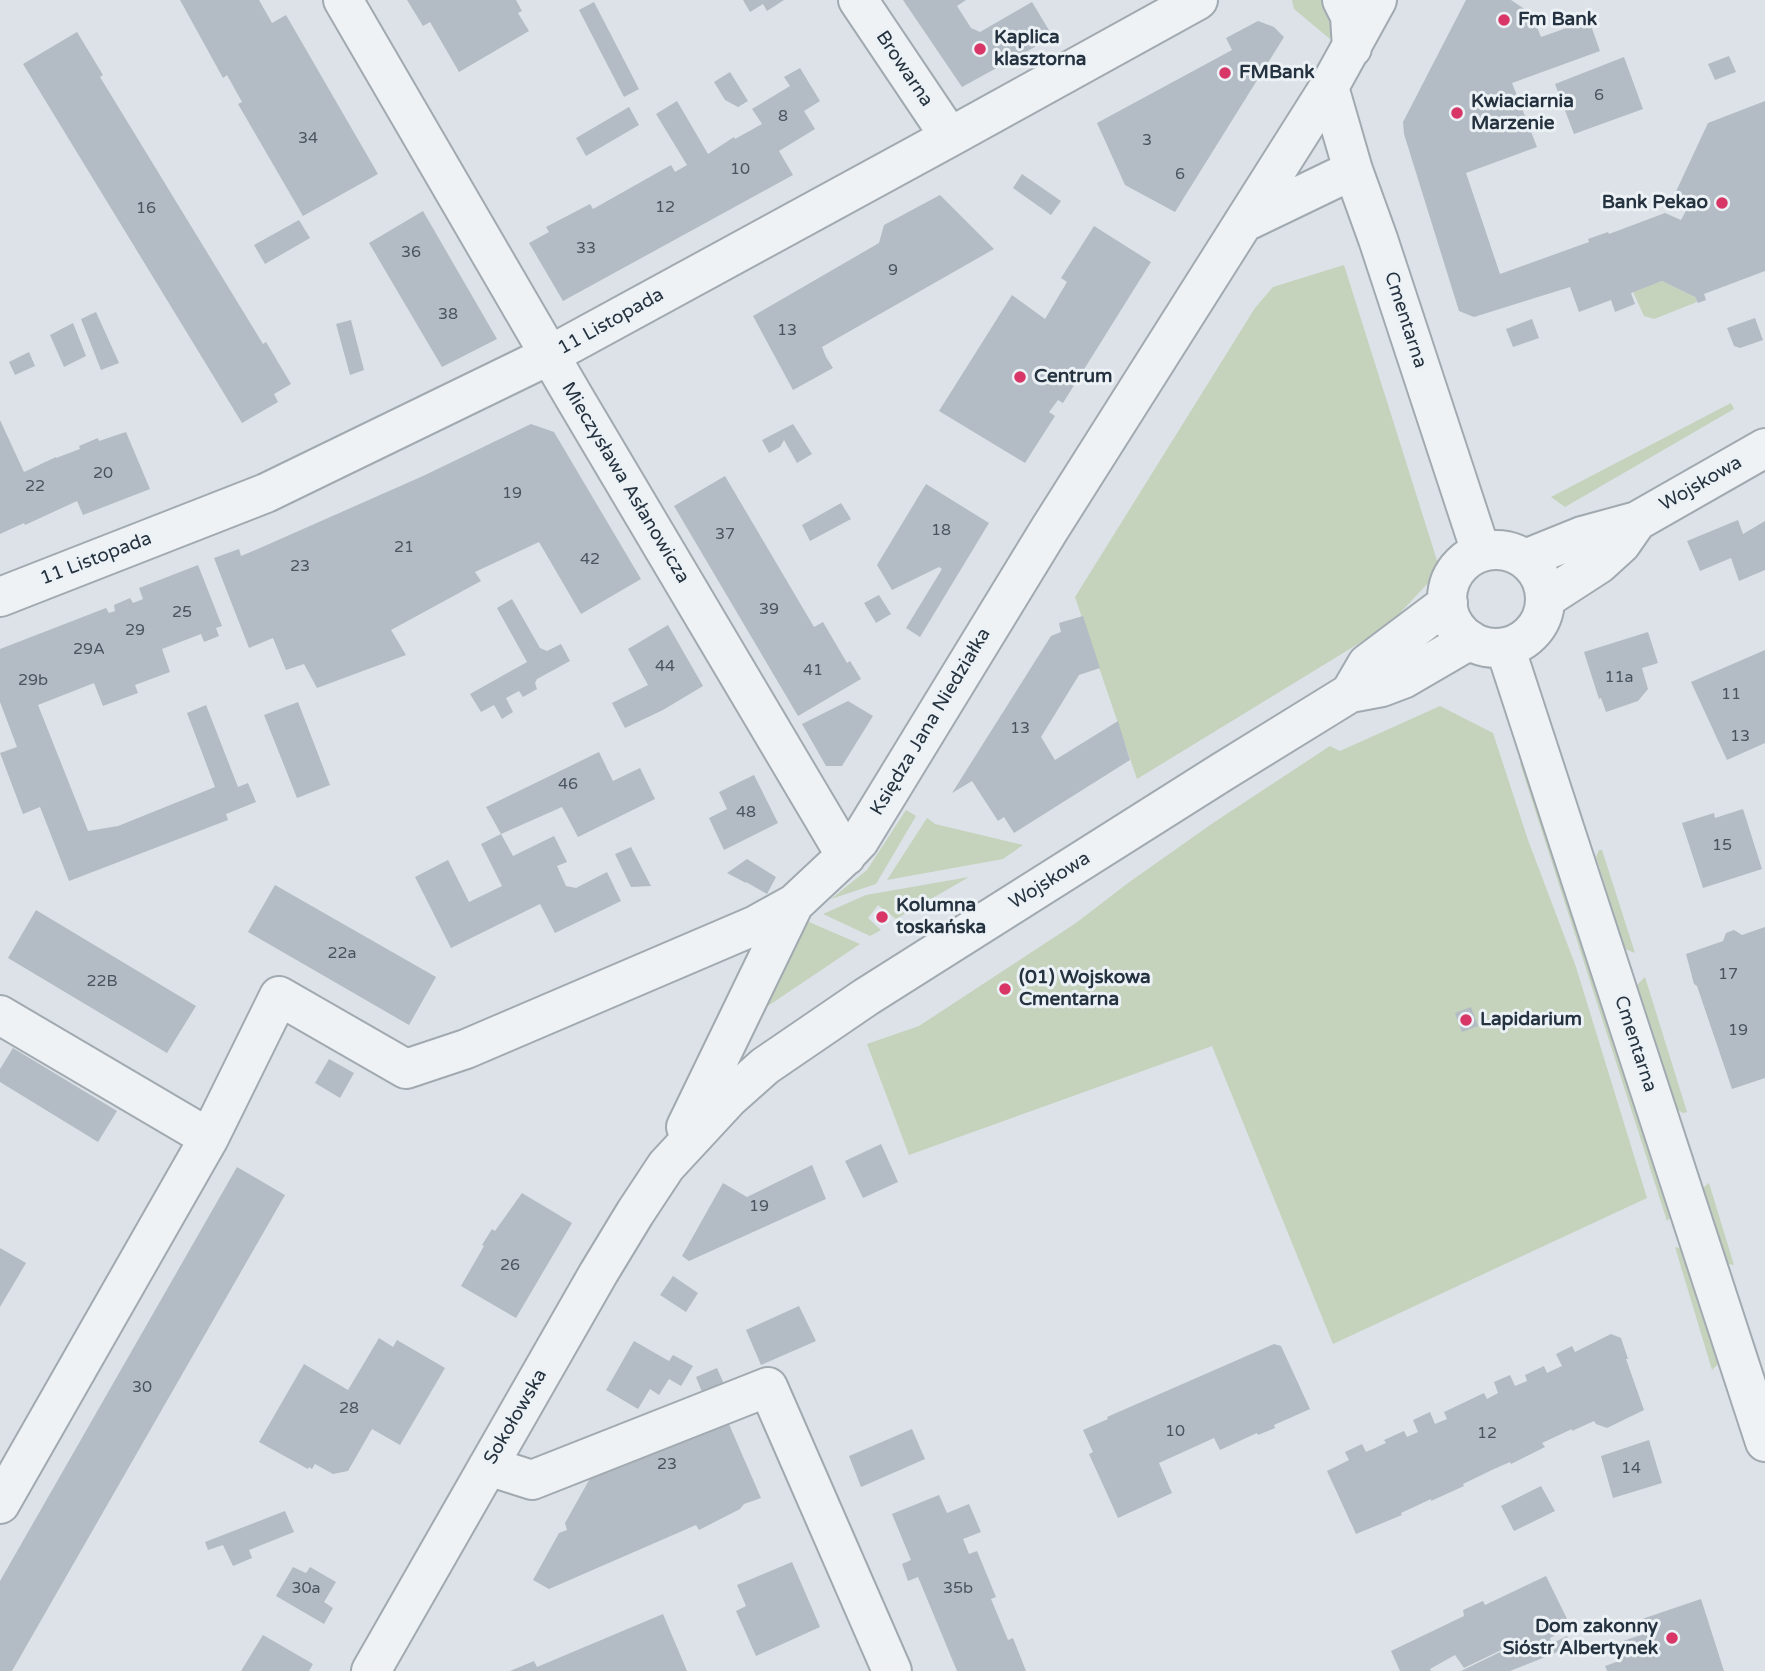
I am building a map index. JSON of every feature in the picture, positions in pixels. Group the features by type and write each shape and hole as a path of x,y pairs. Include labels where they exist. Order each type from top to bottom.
{"street":[{"name":"Mieczysława Asłanowicza","path":"343,0 846,856"},
{"name":"Browarna","path":"858,0 950,138"},
{"name":"11 Listopada","path":"0,597 266,493 550,355 1198,0"},
{"path":"1342,0 1350,16 1352,48"},
{"name":"Księdza Jana Niedziałka","path":"209,1138 279,996 406,1069 466,1049 756,925 794,904 846,856 859,841 1049,530 1329,87 1377,0"},
{"name":"Cmentarna","path":"1329,87 1353,170 1481,552"},
{"path":"1242,223 1353,170"},
{"name":"Wojskowa","path":"1525,559 1583,536 1637,521 1765,448"},
{"name":"Wojskowa","path":"1545,599 1599,564 1621,544 1637,521"},
{"path":"1495,549 1513,552 1525,559 1539,575 1545,592 1545,610 1537,626 1527,637 1514,645 1487,644 1458,630 1449,614 1447,596 1451,578 1462,563 1481,552 1495,549"},
{"name":"Wojskowa","path":"1350,693 1367,664 1447,603"},
{"name":"Cmentarna","path":"1487,644 1765,1442"},
{"name":"Wojskowa","path":"666,1166 729,1098 765,1066 866,997 1350,693 1382,687 1487,644"},
{"path":"666,1166 794,904"},
{"path":"0,1015 209,1138 0,1504"},
{"name":"Sokołowska","path":"370,1671 598,1274 666,1166"},
{"path":"488,1466 532,1479 768,1387 892,1671"}],"green space":[{"path":"1292,0 1330,0 1335,24 1330,39 1294,9"},
{"path":"1344,265 1440,570 1389,625 1137,779 1075,597 1255,308 1273,287"},
{"path":"1662,281 1695,297 1697,302 1654,319 1644,316 1633,292"},
{"path":"1731,403 1734,409 1565,507 1551,497"},
{"path":"1440,706 1493,733 1528,840 1576,967 1647,1198 1333,1344 1212,1046 909,1155 867,1044 919,1026 1076,923 1213,823 1330,746 1340,751"},
{"path":"1527,756 1674,1214 1667,1221 1520,763"},
{"path":"906,810 916,816 876,884 831,899 867,870"},
{"path":"927,818 935,824 1023,845 1003,859 887,880"},
{"path":"1599,850 1602,850 1635,953 1625,949 1596,857"},
{"path":"969,877 896,919 878,905 868,918 881,930 870,936 823,914 866,895"},
{"path":"804,922 860,944 753,1016"},
{"path":"1645,977 1687,1112 1676,1109 1637,985"},
{"path":"1709,1183 1734,1265 1724,1263 1702,1192"},
{"path":"1675,1247 1684,1249 1720,1362 1712,1370"}],"building":[{"path":"180,0 259,0 272,23 286,15 378,174 303,216 238,104 242,102 227,75 223,78"},
{"path":"407,0 516,0 522,11 518,13 529,31 459,72 430,22 423,26"},
{"path":"743,0 784,0 767,11 763,4 750,12"},
{"path":"903,0 966,0 957,6 971,28 980,32 1032,2 1053,37 962,87"},
{"path":"1466,0 1511,0 1529,12 1541,37 1589,20 1600,51 1512,83 1537,147 1466,173 1500,274 1589,242 1588,239 1665,213 1681,220 1688,207 1672,200 1708,123 1765,101 1765,271 1704,294 1706,300 1698,303 1695,297 1662,281 1631,293 1635,304 1615,312 1611,300 1579,312 1570,287 1474,317 1459,311 1404,134 1403,122"},
{"path":"594,2 639,89 624,97 579,10"},
{"path":"1258,21 1274,27 1284,37 1175,212 1125,185 1097,123 1232,50 1226,38"},
{"path":"77,32 103,75 100,77 263,344 266,342 291,384 274,394 278,402 242,423 23,64"},
{"path":"1729,56 1736,72 1715,80 1708,64"},
{"path":"1624,57 1643,109 1574,134 1555,84"},
{"path":"800,68 820,101 804,111 815,129 779,151 793,175 563,301 529,243 549,232 546,227 590,204 593,209 671,165 675,172 687,165 656,114 677,101 708,154 734,137 735,139 762,124 752,109 790,86 784,77"},
{"path":"730,72 748,101 738,107 725,100 714,82"},
{"path":"629,107 639,125 586,156 576,138"},
{"path":"1022,174 1061,201 1051,215 1013,188"},
{"path":"940,195 994,249 822,347 833,368 793,390 753,316 879,243 884,225"},
{"path":"423,211 497,339 442,367 369,243"},
{"path":"299,220 310,238 265,264 254,245"},
{"name":"Centrum","path":"1094,226 1151,262 1063,403 1058,400 1049,412 1055,416 1025,463 939,411 1012,295 1045,319 1067,282 1061,278"},
{"path":"96,312 119,363 101,370 81,319"},
{"path":"1755,318 1763,340 1740,348 1734,346 1727,328"},
{"path":"1532,319 1539,338 1513,347 1506,329"},
{"path":"351,320 364,370 350,375 336,324"},
{"path":"73,323 86,356 64,367 50,335"},
{"path":"29,352 35,366 15,375 9,362"},
{"path":"0,420 24,472 80,449 79,446 98,438 99,441 126,432 150,489 83,515 77,501 0,534"},
{"path":"531,424 554,432 641,579 581,614 539,542 475,572 481,581 391,630 406,655 317,688 304,664 286,670 273,638 249,648 214,558 239,549 241,556 260,548 423,476"},
{"path":"793,424 812,454 797,463 784,440 780,447 769,453 762,440"},
{"path":"725,476 814,627 823,622 847,663 850,661 861,679 798,716 674,506"},
{"path":"926,484 989,523 920,637 906,628 942,569 939,567 892,590 877,565"},
{"path":"841,503 851,519 810,541 802,525"},
{"path":"1738,520 1743,534 1765,521 1765,570 1739,581 1731,558 1700,571 1687,541"},
{"path":"198,565 222,626 216,628 219,636 204,642 201,634 162,649 170,672 135,685 138,693 103,706 94,683 38,705 88,831 118,826 215,787 187,713 206,705 238,787 248,783 256,802 226,814 228,820 69,881 40,807 23,814 0,753 17,747 0,702 0,649 106,608 109,613 115,611 114,605 130,598 133,603 143,599 139,588"},
{"path":"879,595 891,614 876,623 864,603"},
{"path":"512,599 540,648 547,651 561,644 570,661 537,679 537,689 523,697 519,691 506,698 513,712 502,719 494,705 481,712 470,694 527,662 497,608"},
{"path":"1083,616 1100,668 1079,675 1041,737 1055,760 1118,721 1130,760 1014,833 1004,817 998,821 972,781 952,793 1051,636 1061,632 1059,623"},
{"path":"668,625 703,686 663,710 625,728 612,703 648,685 628,649"},
{"path":"1648,632 1658,663 1642,668 1648,689 1638,701 1606,712 1584,652"},
{"path":"1765,650 1765,743 1727,760 1691,682"},
{"path":"848,701 873,716 842,766 826,766 802,724"},
{"path":"298,702 330,785 297,798 264,715"},
{"path":"599,752 613,781 640,768 655,799 578,837 562,807 501,834 486,807"},
{"path":"754,775 778,823 724,850 709,818 727,809 719,792"},
{"path":"1743,809 1762,869 1703,888 1682,823 1714,813 1715,818"},
{"path":"501,834 513,856 554,836 567,862 557,866 566,886 576,888 607,872 621,901 555,933 540,904 451,948 415,877 448,860 469,902 502,886 481,844"},
{"path":"631,847 651,886 631,887 615,854"},
{"path":"747,859 776,877 767,894 727,873"},
{"path":"275,885 436,977 409,1025 248,932"},
{"path":"36,910 196,1006 167,1053 8,958"},
{"path":"1765,927 1765,1078 1732,1089 1697,986 1694,984 1686,954 1723,941 1726,933 1734,930 1742,935"},
{"name":"Lapidarium","path":"1471,1007 1478,1026 1462,1032 1455,1013"},
{"path":"13,1048 117,1111 98,1142 0,1082 0,1069"},
{"path":"329,1059 354,1073 340,1098 315,1083"},
{"path":"881,1144 898,1182 863,1198 845,1161"},
{"path":"812,1165 826,1199 689,1261 682,1256 723,1183 747,1197"},
{"path":"237,1167 285,1195 12,1671 0,1671 0,1581"},
{"path":"522,1193 572,1223 516,1318 461,1286 492,1229 495,1231"},
{"path":"0,1248 26,1263 0,1307"},
{"path":"673,1276 698,1293 686,1312 660,1295"},
{"path":"799,1306 816,1341 761,1365 746,1330"},
{"path":"1611,1334 1621,1338 1644,1410 1607,1428 1594,1421 1572,1429 1542,1443 1545,1447 1511,1464 1510,1462 1494,1469 1463,1484 1464,1486 1356,1534 1327,1471 1349,1460 1345,1452 1362,1444 1366,1452 1404,1431 1407,1437 1418,1432 1413,1420 1430,1412 1435,1424 1447,1419 1444,1412 1484,1393 1487,1399 1498,1393 1494,1382 1510,1375 1515,1386 1527,1381 1525,1375 1544,1366 1547,1373 1562,1366 1556,1354 1572,1346 1575,1352"},
{"path":"379,1338 393,1347 397,1340 445,1368 400,1445 372,1429 348,1471 333,1474 315,1464 312,1469 308,1469 259,1442 304,1364 348,1390"},
{"path":"634,1341 669,1361 673,1355 693,1366 681,1386 669,1379 659,1395 650,1389 638,1409 606,1390"},
{"path":"1274,1344 1281,1346 1310,1409 1274,1425 1275,1428 1220,1450 1214,1438 1159,1463 1172,1493 1118,1518 1089,1454 1093,1452 1083,1430"},
{"path":"717,1368 724,1384 702,1392 696,1377"},
{"path":"725,1415 761,1498 744,1504 740,1509 699,1530 696,1525 549,1589 533,1580 559,1533 567,1530 565,1523 593,1473"},
{"path":"912,1429 925,1459 861,1487 849,1456"},
{"path":"1649,1440 1662,1483 1613,1498 1601,1456"},
{"path":"1541,1486 1555,1511 1514,1531 1501,1506"},
{"path":"939,1495 947,1513 969,1504 981,1532 963,1539 969,1554 977,1551 996,1597 991,1599 1008,1640 1013,1638 1026,1671 957,1671 918,1577 908,1581 902,1564 911,1560 892,1514"},
{"path":"285,1511 294,1532 249,1550 252,1558 233,1566 223,1545 208,1550 205,1542"},
{"path":"792,1562 820,1627 756,1656 736,1611 746,1606 737,1585"},
{"path":"293,1567 306,1573 310,1567 336,1582 324,1602 333,1608 324,1624 276,1596"},
{"path":"1546,1576 1571,1627 1550,1638 1551,1643 1531,1651 1526,1638 1464,1668 1455,1655 1430,1669 1431,1671 1400,1671 1391,1651 1464,1616 1463,1610 1483,1601 1485,1605"},
{"name":"Dom zakonny Sióstr Albertynek","path":"1701,1599 1724,1671 1607,1671 1605,1666 1622,1660 1617,1643 1647,1633 1642,1619"},
{"path":"663,1614 687,1671 510,1671 534,1661 537,1667"},
{"path":"263,1635 313,1664 309,1671 241,1671"},
{"path":"1567,1636 1571,1645 1510,1671 1461,1671 1525,1640 1531,1654"}],"place":[{"name":"Fm Bank","path":"1504,20"},
{"name":"Kaplica klasztorna","path":"980,49"},
{"name":"FMBank","path":"1225,73"},
{"name":"Kwiaciarnia Marzenie","path":"1457,113"},
{"name":"Bank Pekao","path":"1722,203"},
{"name":"Centrum","path":"1020,377"},
{"name":"Kolumna toskańska","path":"882,917"},
{"name":"(01) Wojskowa Cmentarna","path":"1005,989"},
{"name":"Lapidarium","path":"1466,1020"},
{"name":"Dom zakonny Sióstr Albertynek","path":"1672,1638"}]}
